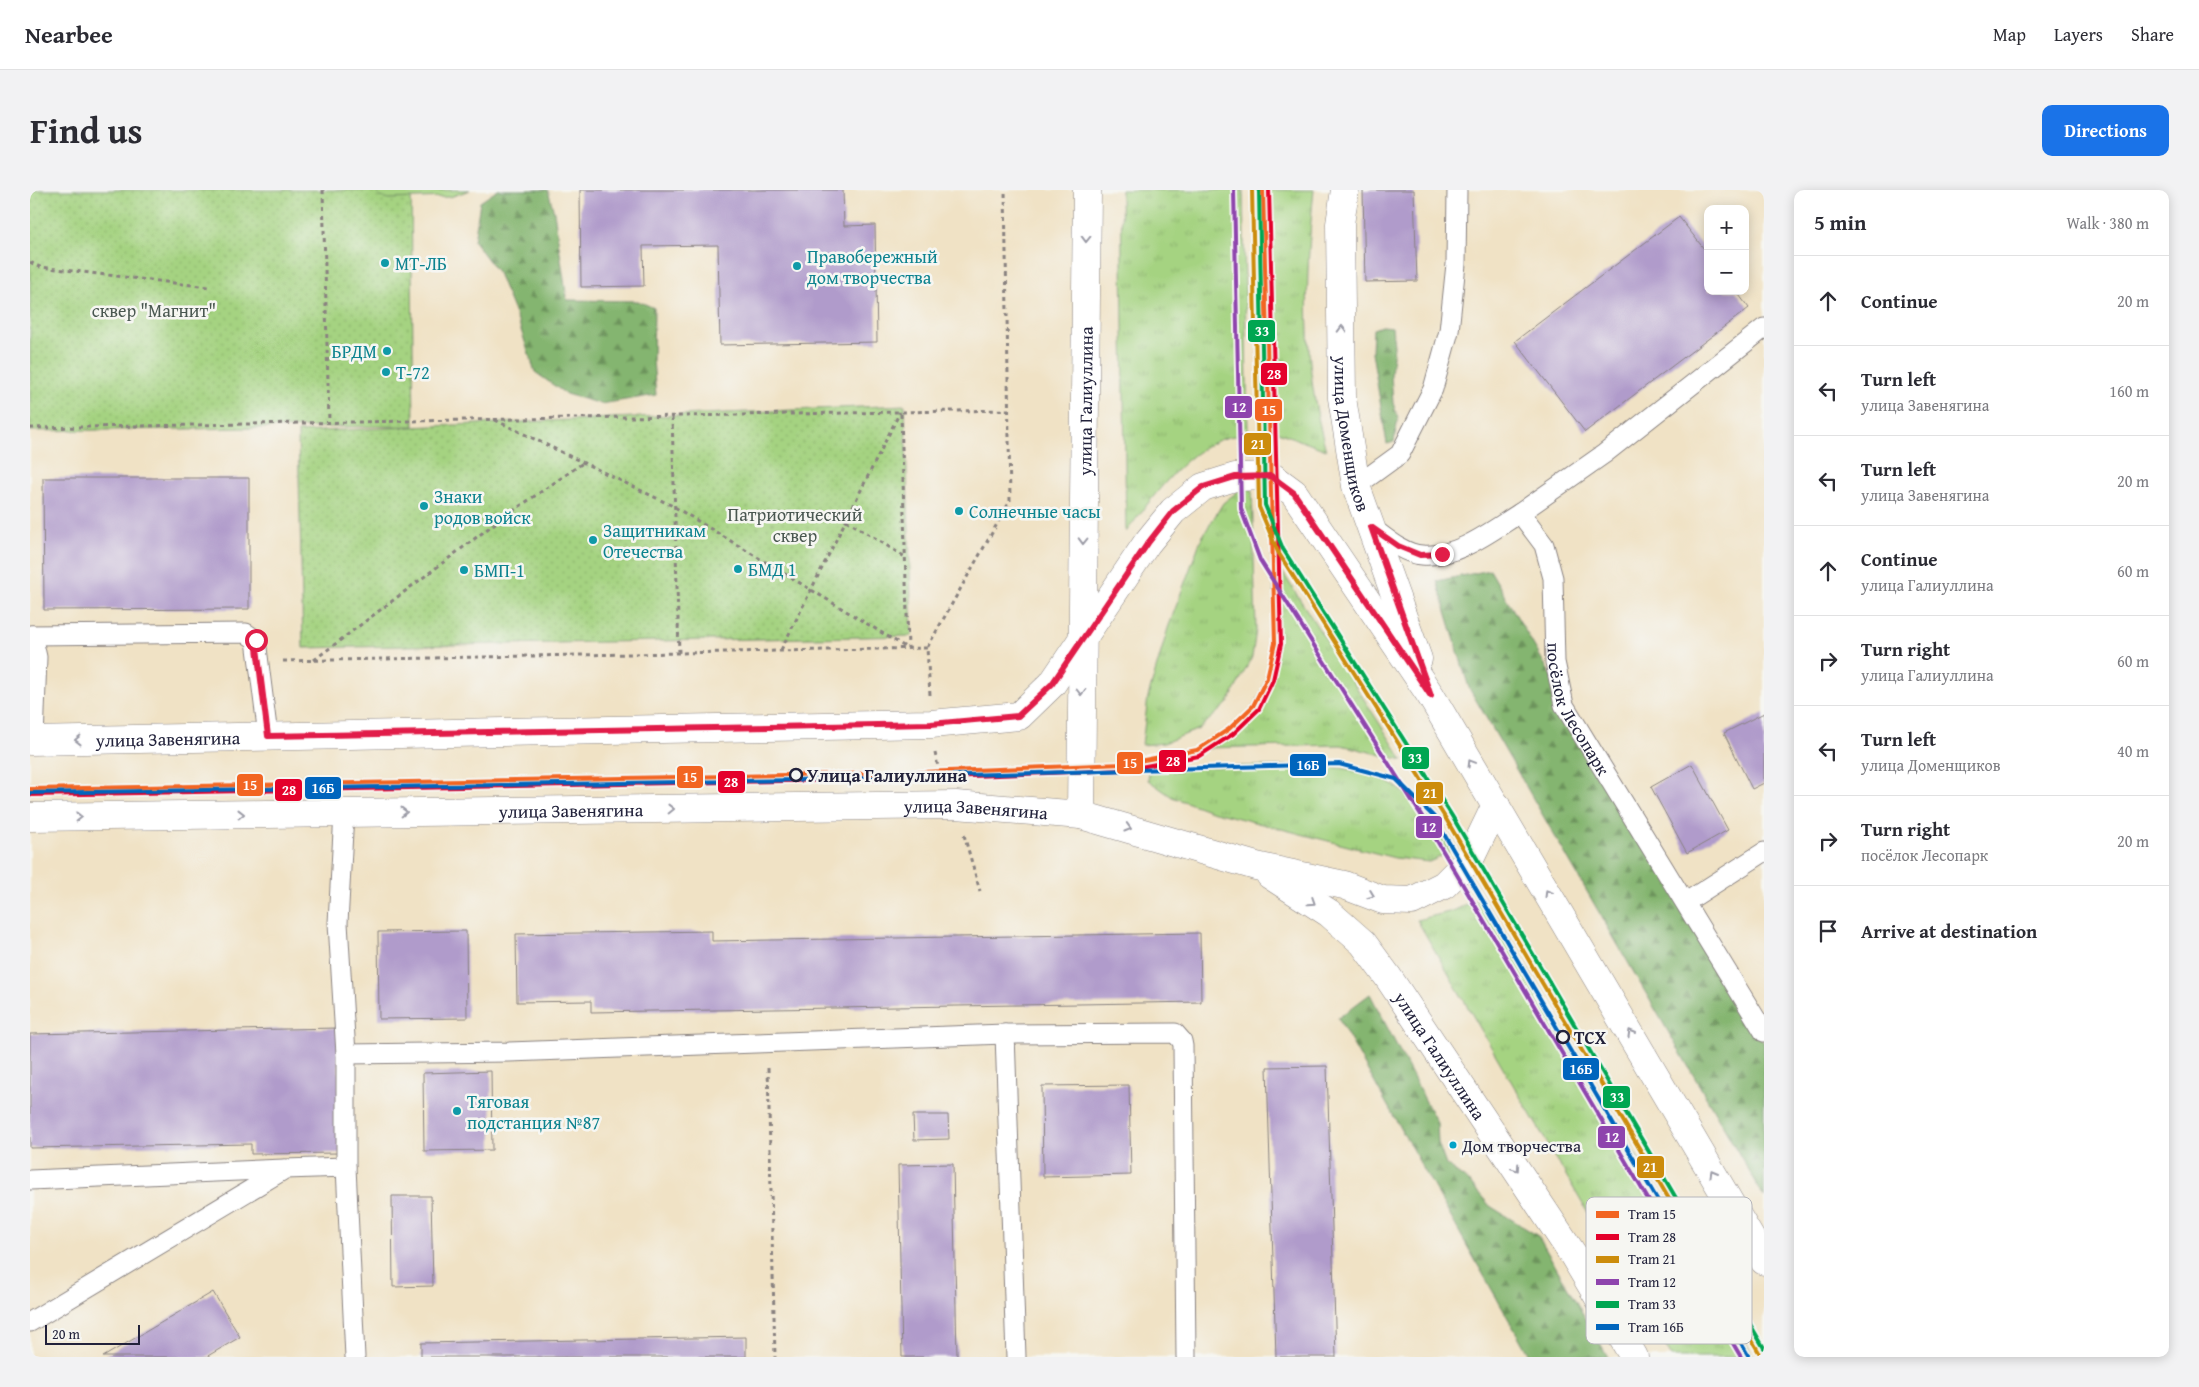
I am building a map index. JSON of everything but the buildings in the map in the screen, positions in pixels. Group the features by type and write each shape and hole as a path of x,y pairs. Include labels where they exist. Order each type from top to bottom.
{"main road":[{"name":"улица Галиуллина","path":"1087,190 1081,644 1081,815 1256,866 1344,885 1383,900 1412,901 1444,885 1470,858 1496,805"},
{"name":"улица Доменщиков","path":"1345,190 1340,224 1342,398 1356,486 1431,696"},
{"path":"1081,644 1148,543 1173,511 1203,487 1235,477 1271,476 1294,493 1431,696 1727,1197"},
{"name":"улица Завенягина","path":"32,741 931,724 1018,716 1052,684 1081,644"},
{"name":"улица Завенягина","path":"30,817 956,805 1081,815"},
{"name":"улица Галиуллина","path":"1256,866 1329,913 1363,943 1388,977 1586,1276"},
{"path":"1752,1240 1764,1260"},
{"name":"улица Галиуллина","path":"1626,1344 1634,1357"}],"lane":[{"path":"1356,486 1400,454 1433,389 1449,331 1456,264 1457,190"},
{"path":"1371,527 1398,546 1420,555 1442,554 1466,546 1520,513 1604,454 1764,328"},
{"name":"посёлок Лесопарк","path":"1520,513 1544,545 1553,578 1555,662 1564,705 1764,1032"},
{"path":"32,741 37,656 31,635 241,632 256,640 268,736"},
{"path":"344,813 338,923 346,1054 346,1167 354,1357"},
{"path":"1686,902 1764,852"},
{"path":"346,1054 508,1052 767,1041 1005,1034 1175,1033 1182,1041 1186,1357"},
{"path":"1005,1034 1016,1357"},
{"path":"30,1180 346,1167"},
{"path":"30,1322 286,1169"}],"path":[{"path":"323,190 329,422"},
{"path":"980,891 956,805 938,772 931,724 927,648 1010,501 1005,190"},
{"path":"30,262 40,267 208,287"},
{"path":"30,428 1009,410"},
{"path":"781,650 900,412"},
{"path":"900,412 908,648"},
{"path":"672,417 673,506 679,653"},
{"path":"494,419 673,506 908,648"},
{"path":"314,660 498,521 584,463"},
{"path":"846,520 905,557"},
{"path":"258,662 927,648"},
{"path":"767,1041 775,1357"}],"green space":[{"name":"сквер \"Магнит\"","path":"30,190 411,190 414,426 30,431"},
{"path":"375,190 470,190 450,197 389,199 380,197"},
{"path":"498,190 548,190 554,212 567,300 638,301 654,308 653,360 656,395 601,404 566,394 535,372 519,324 498,273 474,241 480,202"},
{"path":"1121,190 1243,190 1248,434 1222,439 1194,455 1168,479 1126,532"},
{"path":"1264,190 1314,190 1308,288 1309,354 1318,418 1326,450 1275,431 1272,419 1267,339"},
{"path":"1382,326 1392,327 1394,346 1391,375 1393,403 1398,418 1394,442 1387,444 1372,352 1373,329"},
{"name":"Патриотический сквер","path":"905,405 912,636 303,648 298,432"},
{"path":"1252,486 1256,630 1252,657 1228,703 1199,729 1164,743 1142,745 1148,697 1168,628 1201,539 1223,503 1242,488"},
{"path":"1272,556 1403,760 1341,745 1203,748 1243,718 1254,706 1263,689 1273,652 1275,614"},
{"path":"1490,570 1764,1043 1764,1197 1469,688 1437,581"},
{"path":"1321,766 1373,775 1398,788 1416,803 1432,819 1452,847 1447,854 1429,862 1395,858 1211,811 1172,797 1148,780 1149,771 1160,768"},
{"path":"1480,898 1513,945 1660,1197 1586,1197 1586,1210 1417,920 1453,911"},
{"path":"1370,994 1437,1123 1438,1143 1446,1165 1469,1182 1490,1206 1538,1236 1586,1319 1586,1344 1600,1344 1608,1357 1530,1357 1338,1018"},
{"path":"1664,1344 1746,1344 1754,1357 1672,1357"}],"tram line":[{"name":"12","path":"1234,190 1241,509 1260,560 1430,829 1647,1197"},
{"name":"21","path":"1252,190 1259,507 1278,552 1446,819 1668,1197"},
{"name":"33","path":"1259,190 1265,505 1283,549 1452,816 1675,1197"},
{"name":"15","path":"30,789 897,773 1123,764 1197,750 1229,729 1253,706 1267,678 1275,643 1263,190"},
{"name":"28","path":"30,795 897,779 1124,770 1199,756 1233,734 1259,709 1273,680 1281,644 1269,190"},
{"name":"16Б","path":"30,793 796,780 1339,764 1396,779 1434,817 1656,1197"},
{"name":"33","path":"1752,1328 1764,1348"},
{"name":"21","path":"1752,1340 1760,1354"},
{"name":"12","path":"1733,1344 1741,1357"},
{"name":"16Б","path":"1742,1344 1748,1355"}],"place":[{"name":"МТ-ЛБ","path":"385,263"},
{"name":"Правобережный дом творчества","path":"797,266"},
{"name":"БРДМ","path":"387,351"},
{"name":"Т-72","path":"386,372"},
{"name":"Знаки родов войск","path":"424,506"},
{"name":"Солнечные часы","path":"959,511"},
{"name":"Защитникам Отечества","path":"593,540"},
{"name":"БМД 1","path":"738,569"},
{"name":"БМП-1","path":"464,570"},
{"name":"Улица Галиуллина","path":"796,775"},
{"name":"ТСХ","path":"1563,1037"},
{"name":"Тяговая подстанция №87","path":"457,1111"},
{"name":"Дом творчества","path":"1453,1145"}],"route":[{"path":"256,640 268,736 931,724 1018,716 1052,684 1148,543 1173,511 1203,487 1235,477 1271,476 1294,493 1431,696 1371,527 1398,546 1420,555 1442,554"}]}
